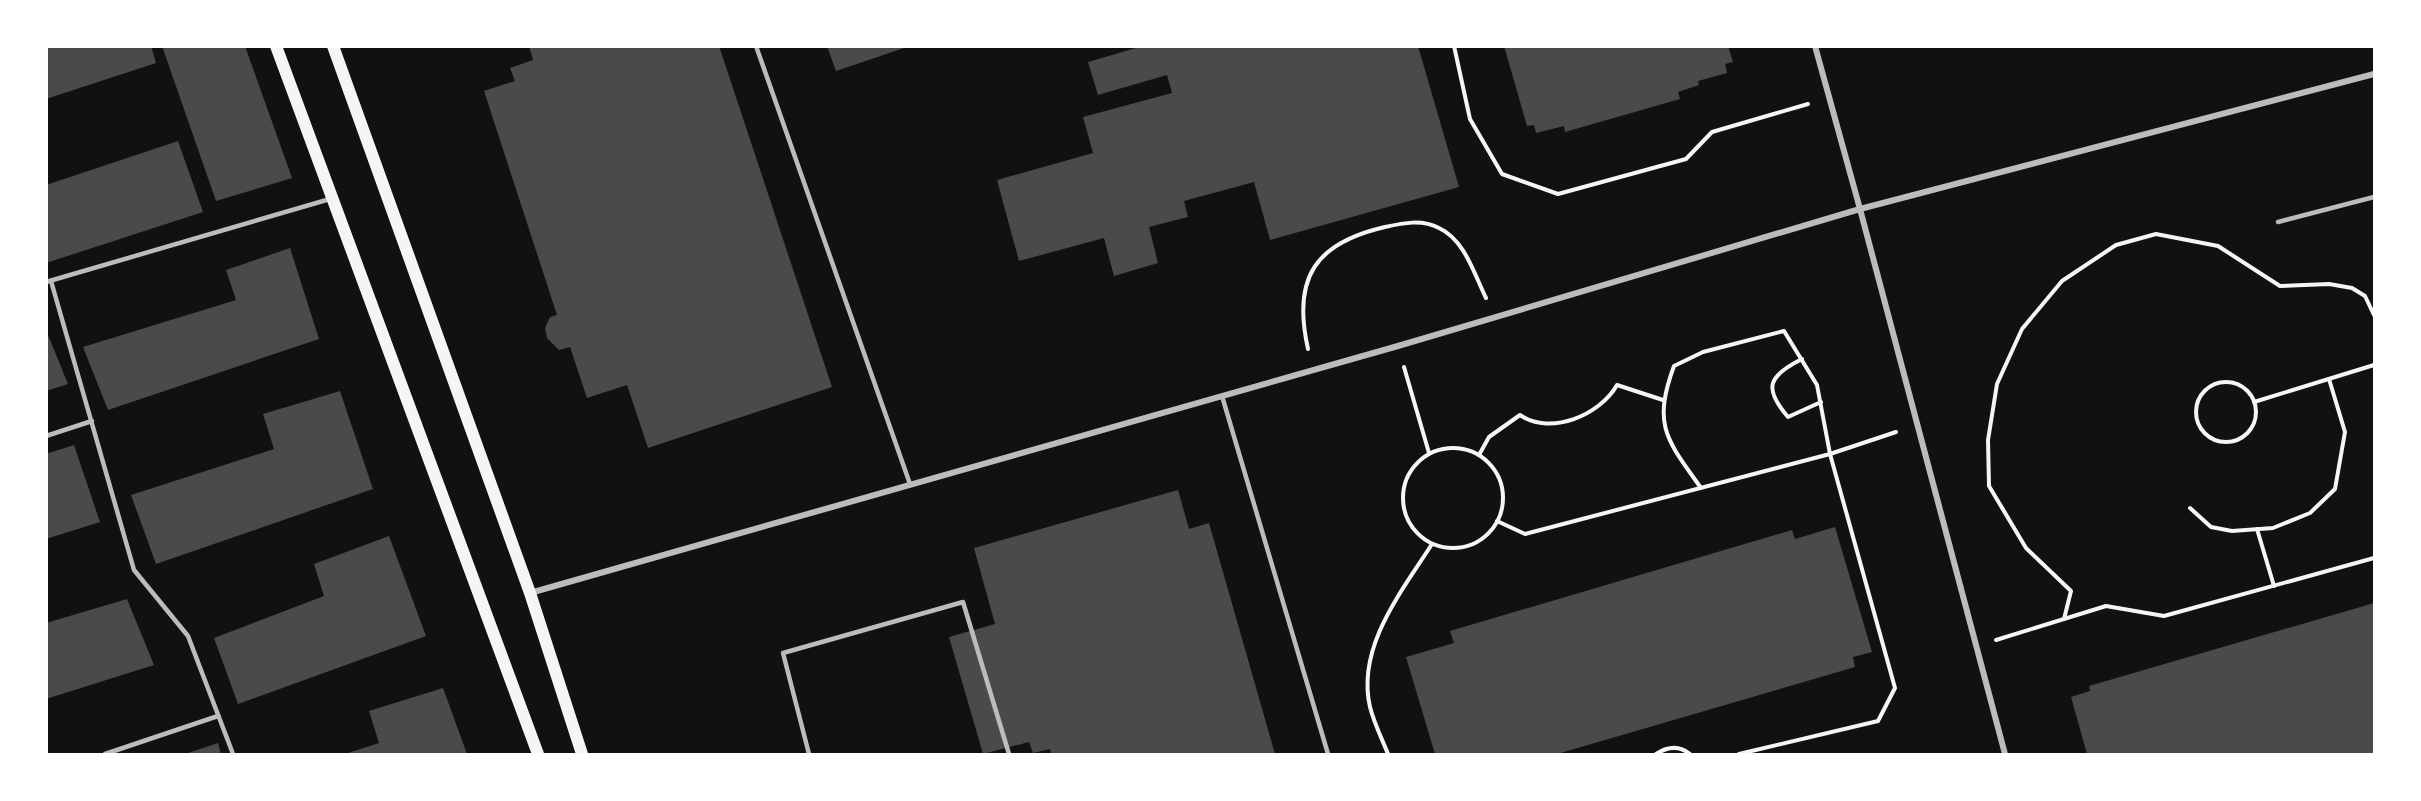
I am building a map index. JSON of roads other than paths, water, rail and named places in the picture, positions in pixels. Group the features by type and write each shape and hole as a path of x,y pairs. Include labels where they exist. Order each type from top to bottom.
{"main road":[{"path":"276,46 330,199 538,754"},
{"path":"333,46 530,593 582,754"}],"street":[{"path":"1815,46 2004,754"},
{"path":"530,593 1398,346 1860,209 2374,74"}],"lane":[{"path":"756,46 910,484"},
{"path":"2278,222 2374,196"},
{"path":"233,754 188,636 134,570 49,281 330,199"},
{"path":"1222,396 1328,754"},
{"path":"46,436 92,421"},
{"path":"809,754 783,653 963,602 1009,754"},
{"path":"105,754 218,716"}]}
